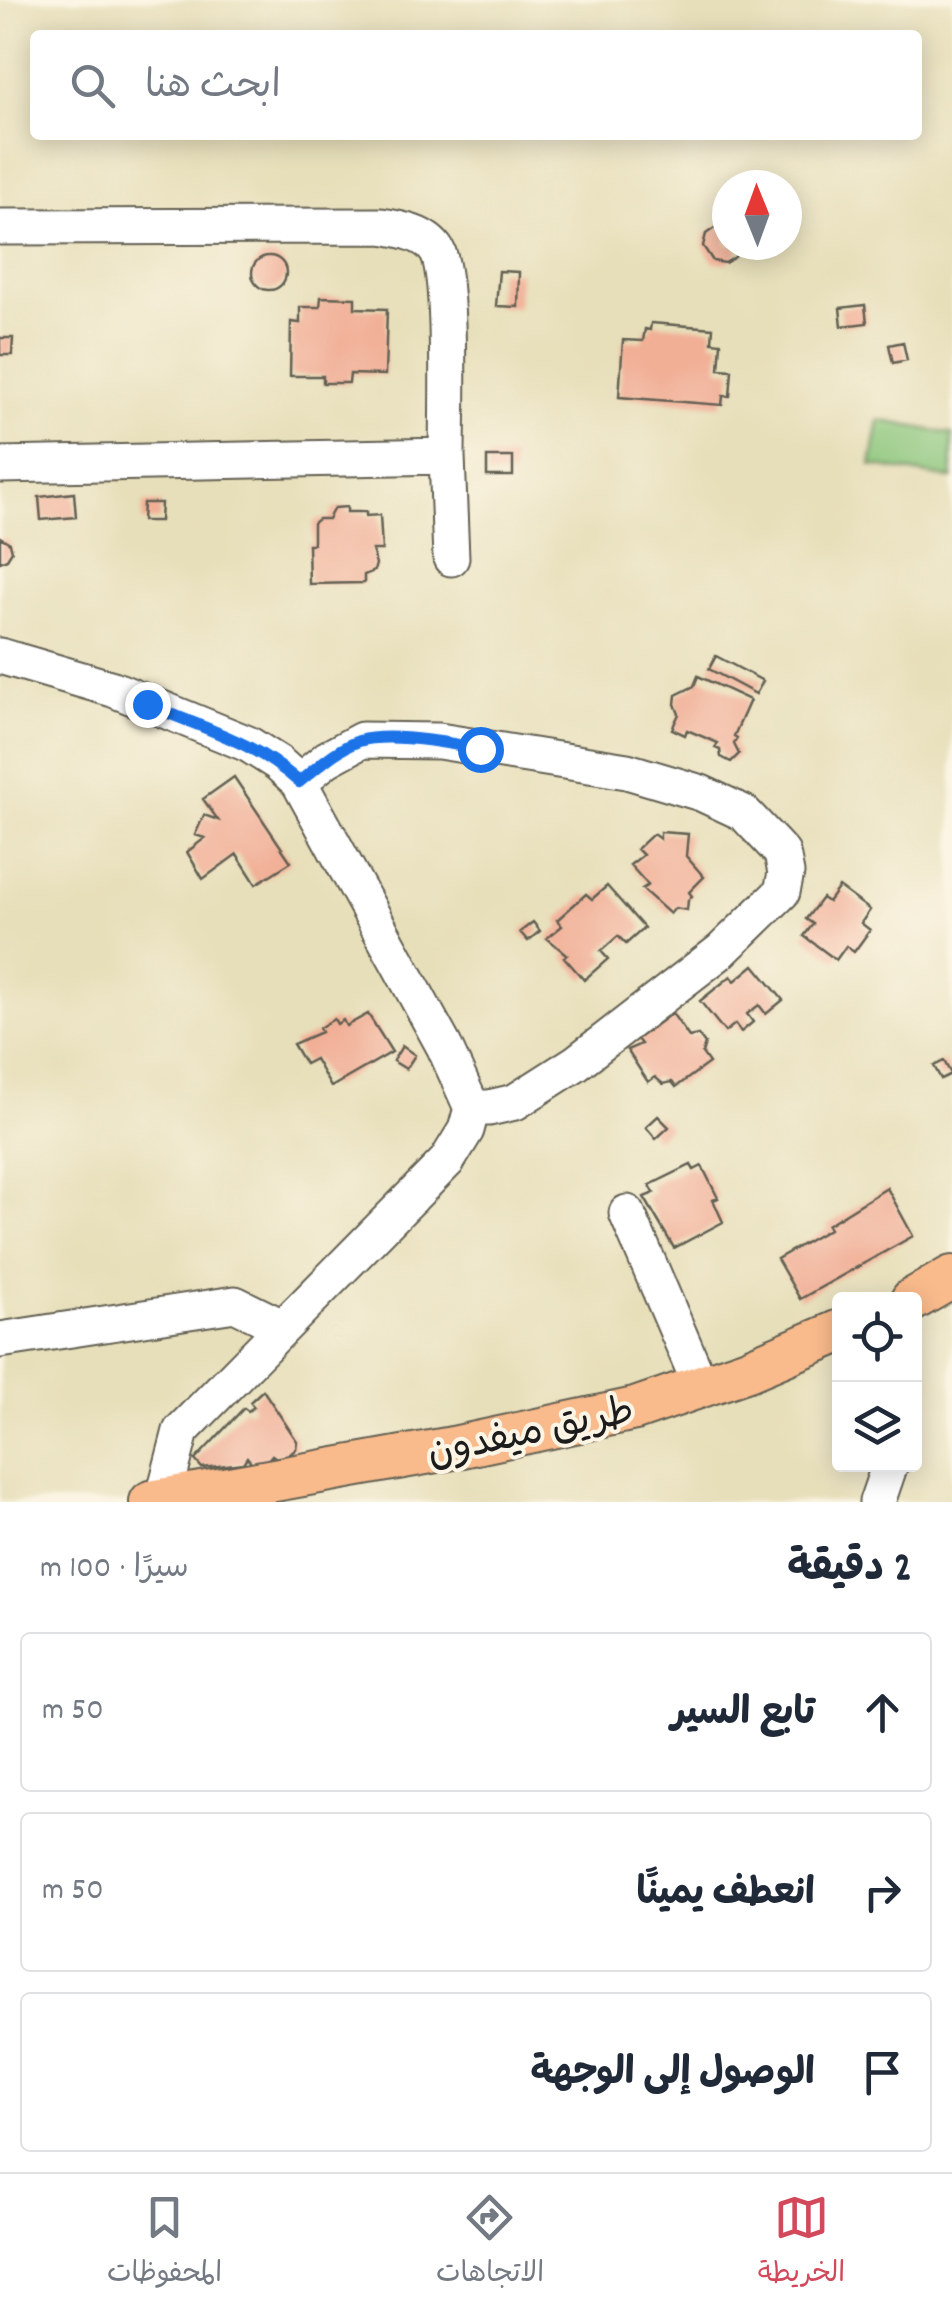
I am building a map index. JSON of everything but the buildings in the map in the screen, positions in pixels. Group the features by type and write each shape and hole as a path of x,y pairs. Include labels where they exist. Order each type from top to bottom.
{"main road":[{"path":"922,1294 952,1278"},
{"name":"طريق ميفدون","path":"157,1501 453,1448 635,1409 832,1334"}],"street":[{"path":"0,226 381,226 422,237 437,252 445,292 451,558"},
{"path":"0,465 447,456"},
{"path":"0,656 113,689 248,744 278,762 299,782 444,1046 472,1108 466,1130 447,1161 182,1431 157,1501"},
{"path":"299,782 327,759 362,740 439,741 626,772 702,793 744,814 782,854 786,873 782,892 721,951 576,1063 515,1102 472,1108"},
{"path":"627,1213 701,1386"},
{"path":"0,1340 235,1304 282,1326"},
{"path":"877,1502 887,1472"}],"green space":[{"path":"879,420 952,434 952,479 871,465"}],"route":[{"path":"147,704 248,744 278,762 299,782 327,759 362,740 439,741 480,749"}]}
